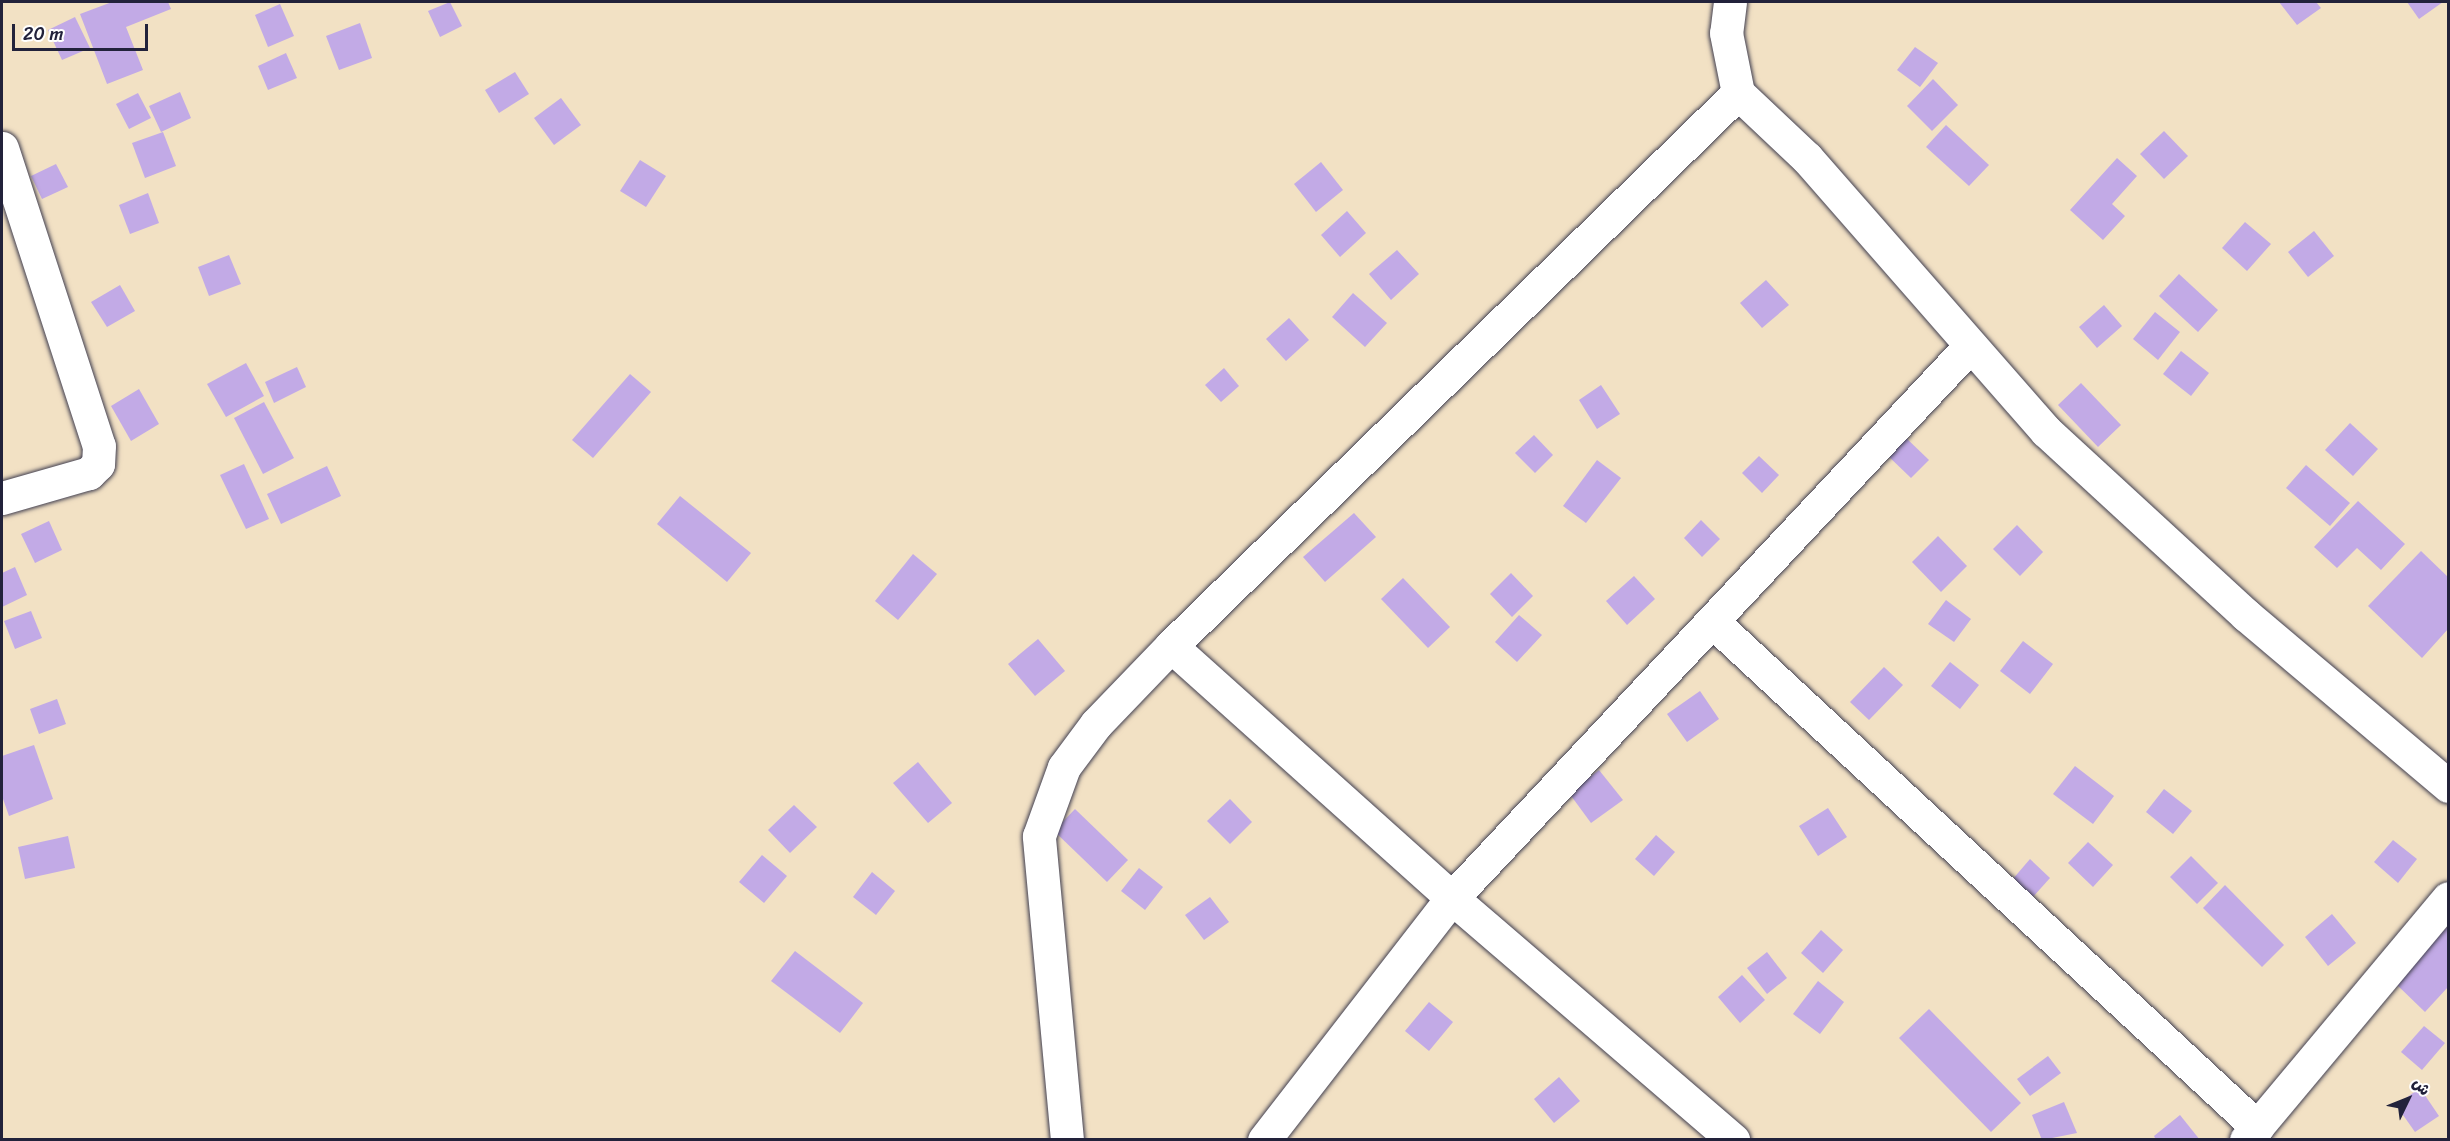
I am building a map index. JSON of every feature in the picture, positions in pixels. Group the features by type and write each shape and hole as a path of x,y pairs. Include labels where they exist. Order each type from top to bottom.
{"street":[{"path":"1730,2 1726,33 1738,93 1807,158 2046,431 2246,615 2448,786"},
{"path":"1067,1140 1039,836 1064,767 1096,724 1171,646 1738,93"},
{"path":"2,148 99,446 98,464 89,473 2,498"},
{"path":"1264,1140 1452,898 1971,345"},
{"path":"1712,621 2252,1133 2448,898"},
{"path":"1171,646 1452,898 1733,1140"}],"building":[{"path":"112,2 168,2 171,9 126,27 143,70 107,84 80,14"},
{"path":"450,2 462,26 440,37 428,11"},
{"path":"2279,2 2316,2 2321,8 2297,25"},
{"path":"2407,2 2443,2 2419,19"},
{"path":"280,4 294,36 268,47 255,15"},
{"path":"75,17 90,48 62,60 48,30"},
{"path":"360,23 372,58 339,70 326,36"},
{"path":"1915,47 1938,63 1920,87 1897,70"},
{"path":"286,53 297,78 268,90 258,66"},
{"path":"515,72 529,94 499,113 485,90"},
{"path":"1933,79 1958,105 1932,131 1907,106"},
{"path":"180,92 191,118 161,132 149,106"},
{"path":"138,93 151,118 129,129 116,104"},
{"path":"561,98 581,125 554,145 534,118"},
{"path":"1946,125 1989,165 1969,186 1926,147"},
{"path":"2164,131 2188,156 2164,179 2140,154"},
{"path":"163,132 176,166 145,178 132,143"},
{"path":"2117,158 2137,176 2112,204 2125,216 2103,240 2070,210"},
{"path":"640,160 666,176 646,207 620,191"},
{"path":"1321,162 1343,190 1316,212 1294,184"},
{"path":"56,164 68,187 42,199 31,176"},
{"path":"148,193 159,223 130,234 119,205"},
{"path":"1347,211 1366,233 1340,257 1321,235"},
{"path":"2245,222 2271,244 2247,271 2222,248"},
{"path":"2314,231 2334,256 2308,277 2288,252"},
{"path":"1397,250 1419,274 1391,300 1369,274"},
{"path":"229,255 241,284 209,296 198,267"},
{"path":"2179,274 2218,310 2198,332 2159,296"},
{"path":"1766,280 1789,305 1762,328 1740,303"},
{"path":"120,285 135,311 107,327 91,302"},
{"path":"1353,293 1387,323 1365,347 1332,317"},
{"path":"2104,305 2122,326 2097,348 2079,327"},
{"path":"2155,312 2180,332 2158,360 2133,339"},
{"path":"1289,318 1309,340 1286,361 1266,339"},
{"path":"2181,351 2209,373 2191,396 2163,374"},
{"path":"246,363 264,396 226,417 207,384"},
{"path":"297,367 306,387 274,403 265,382"},
{"path":"1224,368 1239,386 1221,402 1205,385"},
{"path":"630,374 651,392 593,458 572,440"},
{"path":"2081,383 2121,425 2098,447 2058,405"},
{"path":"1601,385 1620,414 1597,429 1579,400"},
{"path":"139,389 159,424 131,441 111,406"},
{"path":"264,402 294,458 263,474 234,418"},
{"path":"2350,423 2378,449 2353,476 2325,450"},
{"path":"1534,435 1553,455 1535,473 1515,453"},
{"path":"1903,435 1929,460 1911,478 1885,453"},
{"path":"1759,456 1779,475 1762,493 1742,473"},
{"path":"1597,460 1621,478 1586,523 1563,506"},
{"path":"244,464 269,519 246,529 220,475"},
{"path":"2306,465 2350,503 2330,526 2286,488"},
{"path":"327,466 341,496 281,524 267,494"},
{"path":"680,496 751,553 727,582 657,524"},
{"path":"2358,501 2405,544 2381,570 2357,548 2337,568 2314,547"},
{"path":"1354,513 1376,537 1325,582 1303,557"},
{"path":"1701,520 1720,539 1702,557 1684,538"},
{"path":"49,521 62,550 35,563 21,534"},
{"path":"2017,525 2043,552 2020,576 1993,549"},
{"path":"1938,536 1967,566 1941,592 1912,562"},
{"path":"2421,551 2448,577 2448,629 2422,658 2368,606"},
{"path":"913,554 937,574 898,620 875,601"},
{"path":"15,567 27,595 2,607 2,573"},
{"path":"1511,573 1533,596 1512,617 1490,594"},
{"path":"1634,576 1655,599 1627,625 1606,601"},
{"path":"1403,578 1450,627 1428,648 1381,599"},
{"path":"1946,600 1971,619 1954,642 1928,624"},
{"path":"31,611 42,638 15,649 4,621"},
{"path":"1519,615 1542,635 1517,662 1495,642"},
{"path":"1038,639 1065,671 1035,696 1008,664"},
{"path":"2023,641 2053,664 2030,694 2000,671"},
{"path":"1950,662 1979,685 1960,709 1931,686"},
{"path":"1884,667 1903,685 1869,720 1850,702"},
{"path":"1700,691 1719,719 1687,742 1667,714"},
{"path":"57,699 66,724 39,734 30,709"},
{"path":"34,745 53,799 9,816 2,796 2,756"},
{"path":"918,762 952,803 928,823 893,783"},
{"path":"2075,766 2114,796 2093,824 2053,794"},
{"path":"1599,770 1623,800 1591,823 1569,793"},
{"path":"2164,789 2192,811 2173,834 2146,812"},
{"path":"1230,799 1252,822 1230,844 1207,821"},
{"path":"794,805 817,827 790,853 768,830"},
{"path":"1828,808 1847,837 1818,856 1799,826"},
{"path":"1075,809 1128,860 1107,882 1054,831"},
{"path":"1656,835 1675,852 1654,876 1635,859"},
{"path":"68,836 75,868 25,879 18,847"},
{"path":"2393,840 2417,859 2398,883 2374,862"},
{"path":"2088,842 2113,865 2093,887 2068,863"},
{"path":"762,855 787,876 764,903 739,882"},
{"path":"2191,856 2218,883 2197,904 2170,877"},
{"path":"2030,859 2050,878 2031,899 2012,880"},
{"path":"1139,868 1163,887 1145,910 1121,891"},
{"path":"872,872 895,891 876,915 853,897"},
{"path":"2225,885 2284,945 2262,967 2203,908"},
{"path":"1210,897 1229,922 1204,940 1185,915"},
{"path":"2332,914 2356,943 2328,966 2305,937"},
{"path":"2448,926 2448,987 2425,1012 2395,983"},
{"path":"1821,930 1843,950 1823,973 1801,953"},
{"path":"795,951 863,1003 840,1033 771,981"},
{"path":"1767,952 1787,978 1767,994 1747,968"},
{"path":"1742,975 1765,1000 1740,1023 1718,997"},
{"path":"1818,981 1844,1002 1820,1034 1793,1014"},
{"path":"1429,1002 1453,1022 1429,1051 1405,1031"},
{"path":"1929,1009 2021,1103 1991,1132 1899,1038"},
{"path":"2424,1026 2445,1043 2422,1070 2401,1052"},
{"path":"2048,1056 2061,1073 2030,1096 2017,1079"},
{"path":"1559,1077 1580,1101 1554,1123 1534,1099"},
{"path":"2420,1088 2439,1116 2415,1132 2396,1105"},
{"path":"2064,1102 2077,1133 2042,1140 2032,1115"},
{"path":"2180,1115 2200,1140 2156,1140 2154,1136"}]}
